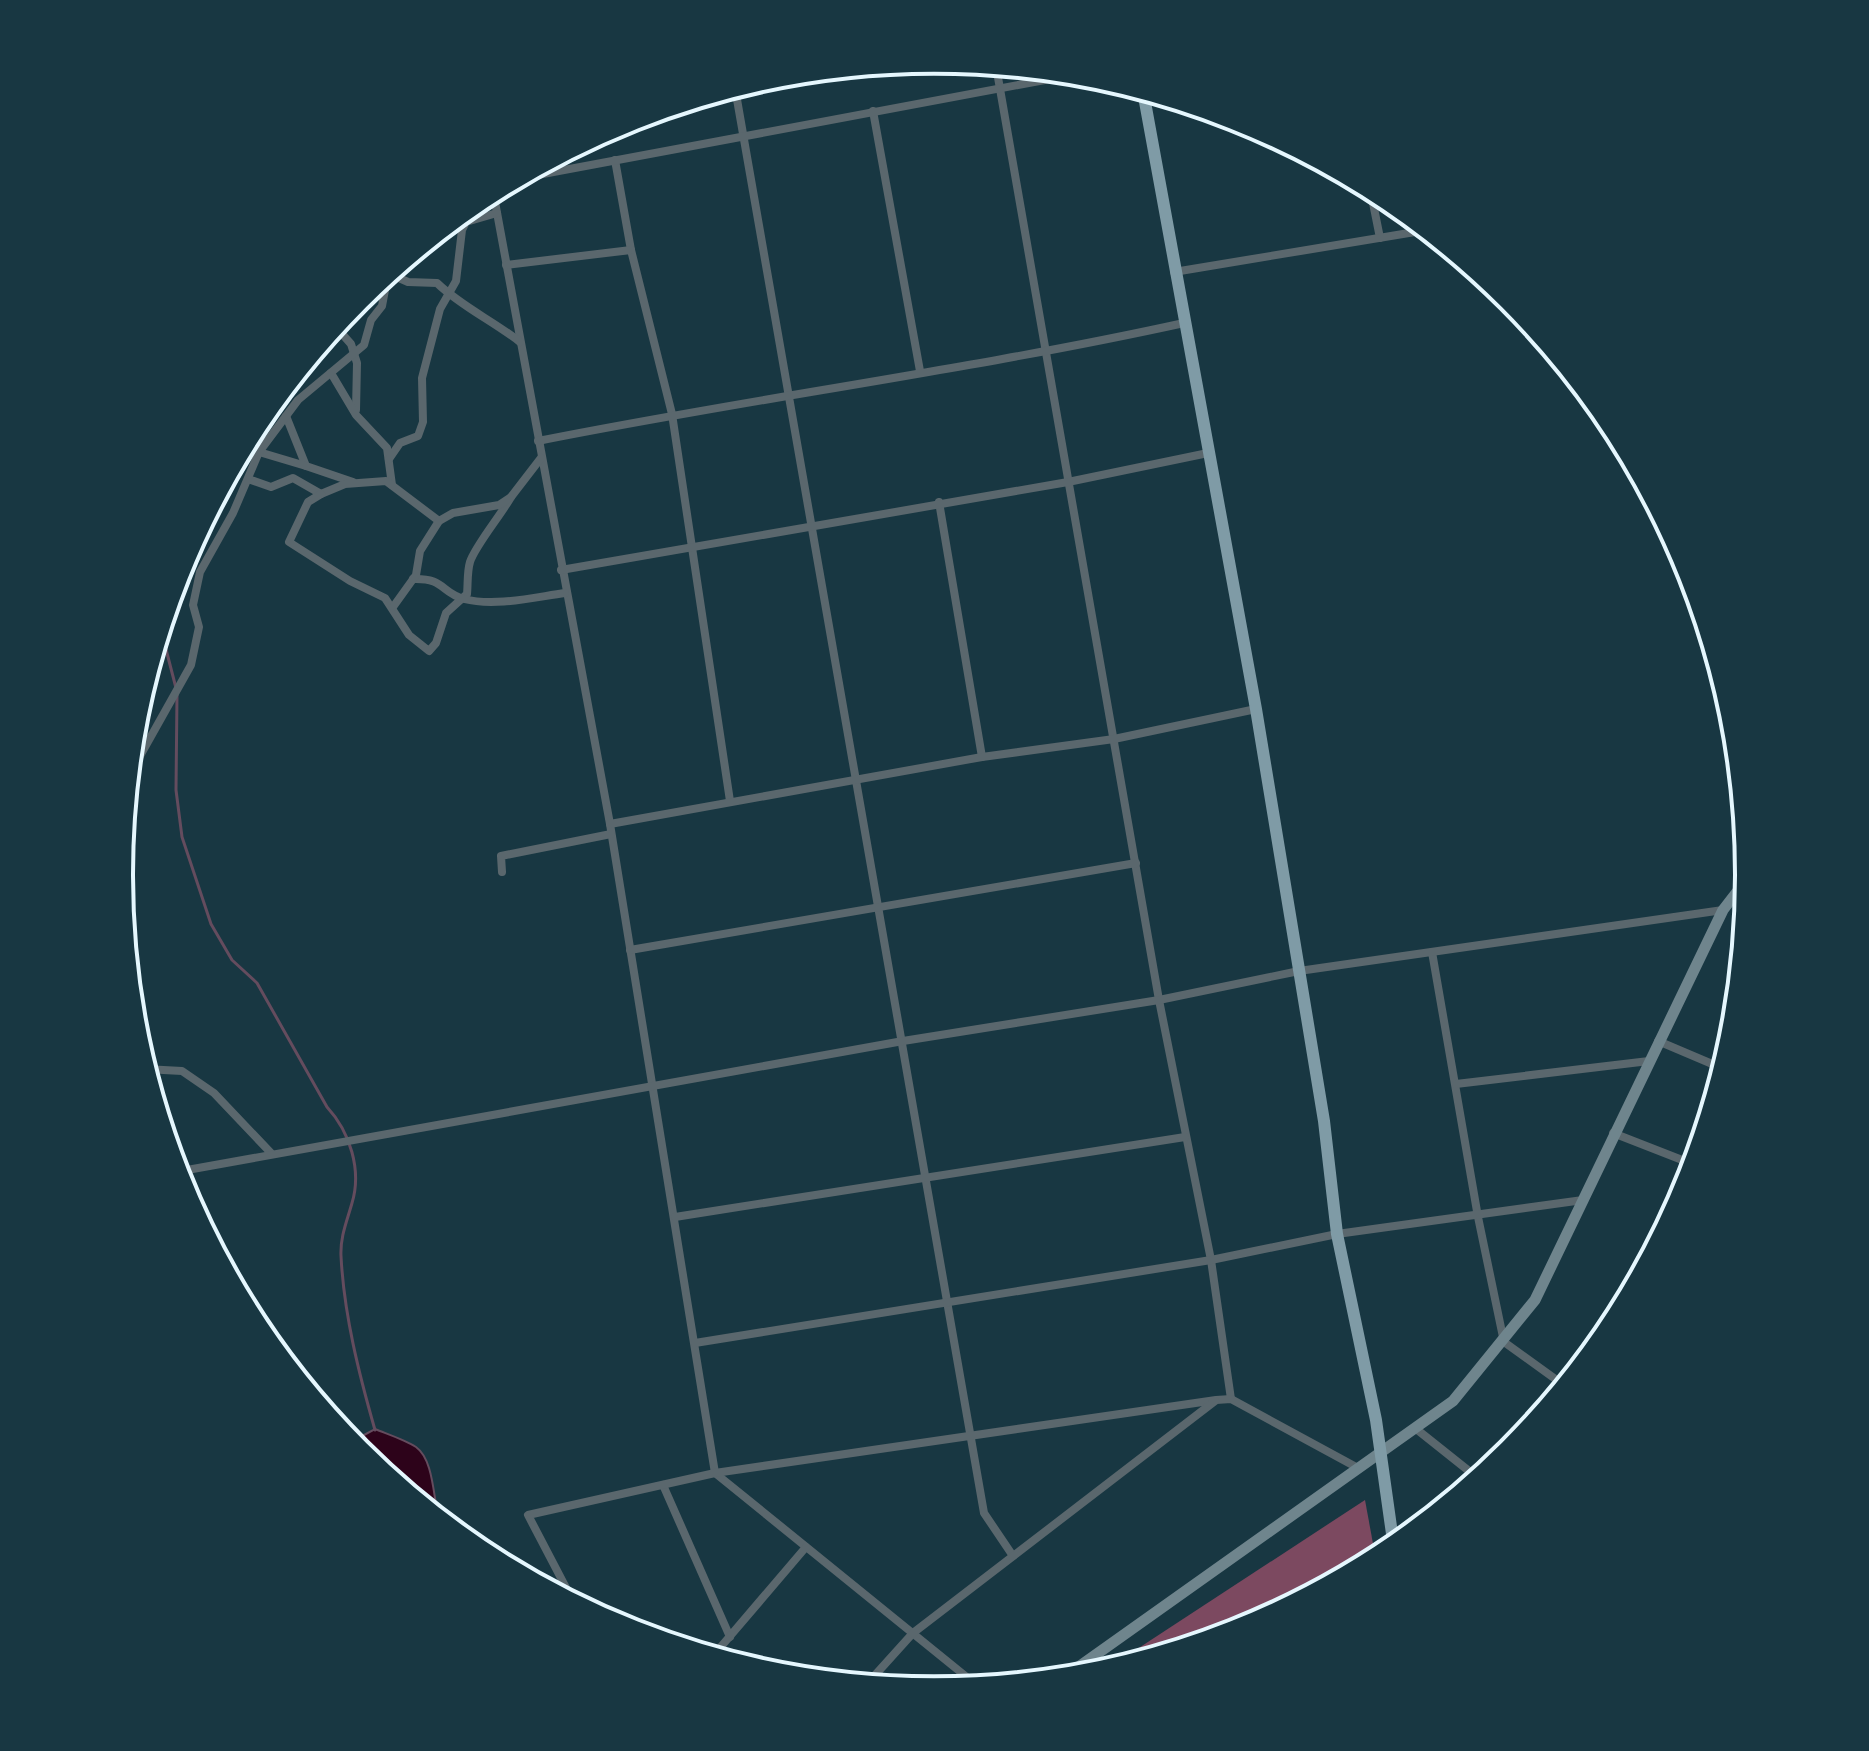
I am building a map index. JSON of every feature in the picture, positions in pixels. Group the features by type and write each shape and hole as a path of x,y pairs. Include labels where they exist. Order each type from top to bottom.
{"main road":[{"path":"1145,102 1256,709 1324,1121 1337,1234 1380,1453 1392,1533"}],"street":[{"path":"998,77 1159,1000 1211,1260 1231,1399"},
{"path":"551,172 1040,81"},
{"path":"737,99 984,1513 1013,1556"},
{"path":"873,111 920,371"},
{"path":"615,160 631,250 672,414 730,801"},
{"path":"496,205 655,1085 715,1473 965,1676"},
{"path":"1373,205 1380,238"},
{"path":"475,219 497,213"},
{"path":"389,459 400,443 418,436 423,422 422,378 440,309 450,295 465,227"},
{"path":"1174,272 1412,233"},
{"path":"506,265 631,250"},
{"path":"400,279 408,282 437,283 465,308 480,311 521,342"},
{"path":"143,750 191,665 199,627 193,605 200,572 259,452 298,400 364,345 371,320 382,306 384,294"},
{"path":"538,441 672,414 920,371 1045,354 1184,323"},
{"path":"342,336 354,352 356,415"},
{"path":"331,373 356,415 387,448 392,485"},
{"path":"286,416 306,466"},
{"path":"259,452 354,482"},
{"path":"561,570 1068,482 1208,453"},
{"path":"439,521 392,485 369,480 354,482 308,502 289,542 350,581 385,598 409,635 429,651 436,643 446,613 467,594 469,563 477,548 541,458"},
{"path":"248,479 271,487 293,478 321,494"},
{"path":"393,607 413,579 420,551 439,521 453,513 499,505 511,497"},
{"path":"939,502 982,757"},
{"path":"413,579 432,578 463,599 512,600 565,593"},
{"path":"502,872 501,856 730,801 982,757 1114,739 1256,709"},
{"path":"630,950 1136,863"},
{"path":"1084,1663 1453,1401 1504,1342 1542,1287 1613,1133 1723,910 1735,898"},
{"path":"189,1169 903,1041 1159,1000 1299,971 1723,910"},
{"path":"1432,952 1478,1217 1504,1342 1556,1380"},
{"path":"1658,1041 1713,1064"},
{"path":"1456,1084 1649,1061"},
{"path":"157,1070 182,1071 214,1093 271,1153"},
{"path":"1613,1133 1683,1160"},
{"path":"675,1217 926,1175 1185,1137"},
{"path":"695,1343 1211,1260 1337,1234 1478,1217 1583,1200"},
{"path":"565,1586 528,1515 715,1473 1231,1399 1358,1468"},
{"path":"876,1674 913,1633 1216,1400"},
{"path":"1415,1428 1470,1472"},
{"path":"663,1485 730,1637"},
{"path":"720,1648 806,1547"}],"shaded area":[{"path":"375,1429 416,1447 430,1470 436,1502 406,1478 364,1435"},
{"path":"1365,1500 1373,1546 1335,1570 1241,1616 1132,1652"}],"waterway":[{"path":"166,649 176,688"},
{"path":"177,695 176,790 182,837 211,924 232,960 257,983 342,1128 352,1152 355,1190 344,1229 341,1256 353,1344 375,1430"}]}
